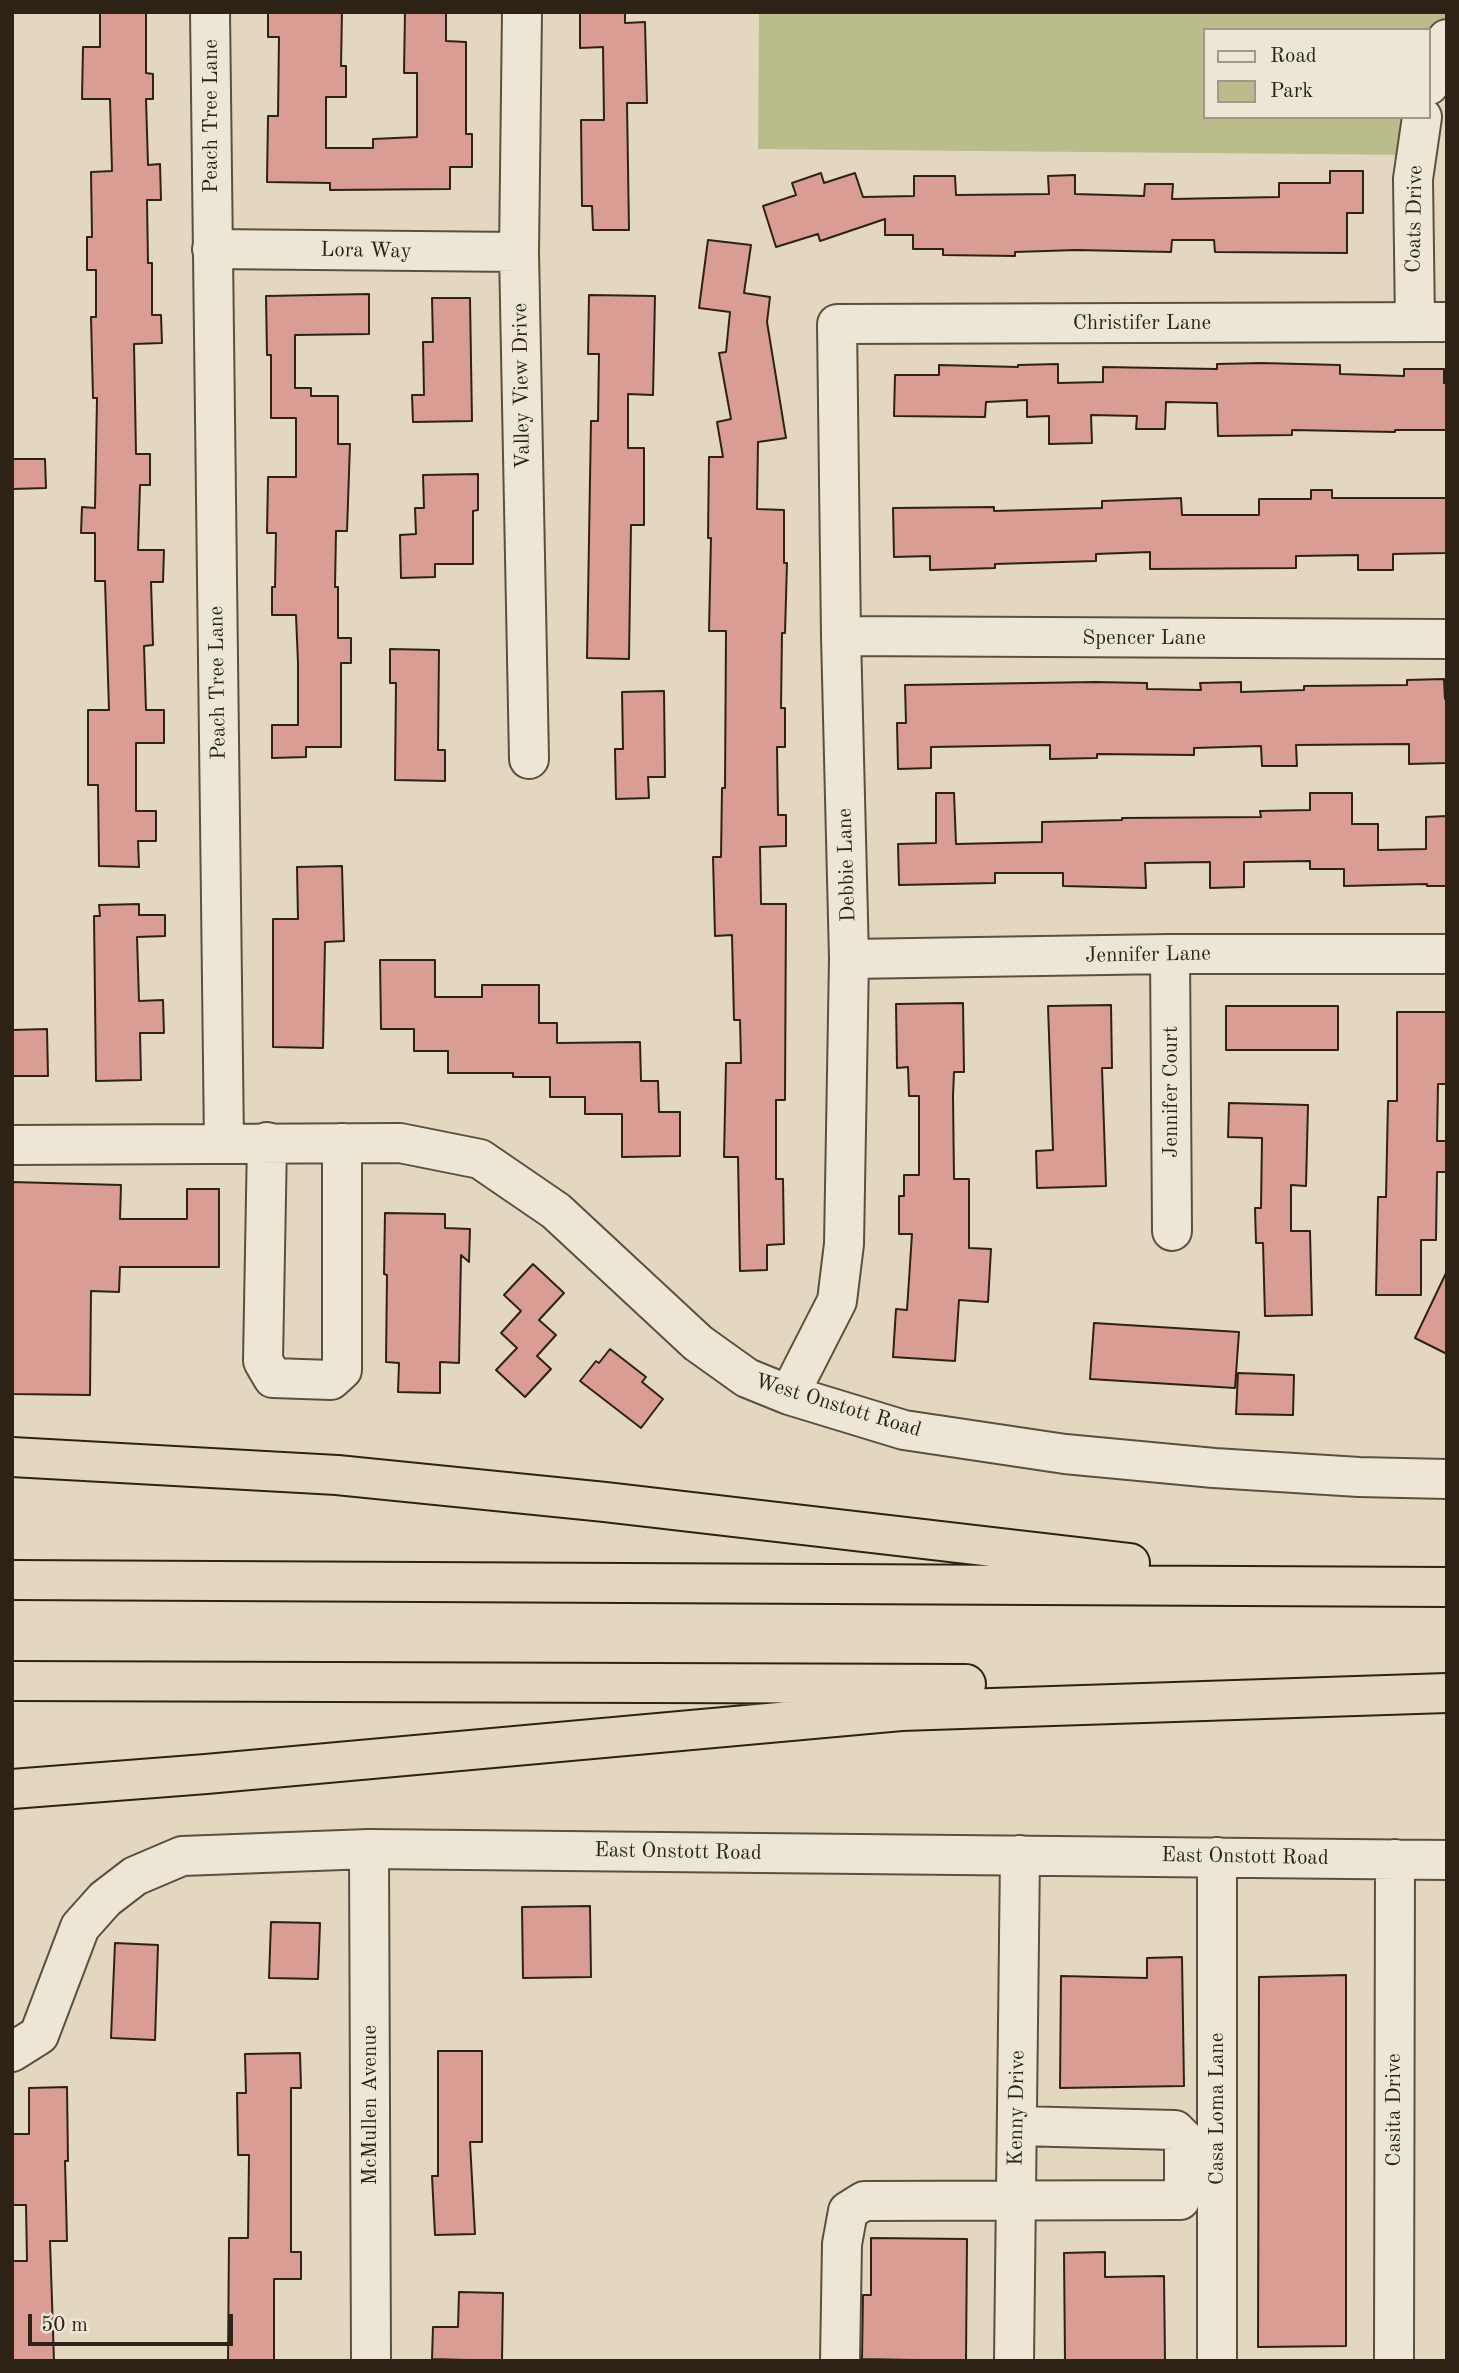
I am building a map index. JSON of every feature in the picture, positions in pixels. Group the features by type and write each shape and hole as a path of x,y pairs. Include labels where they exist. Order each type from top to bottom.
{"highway":[{"path":"12,1457 364,1477 605,1502 1316,1585"},
{"path":"12,1580 1447,1587"},
{"path":"12,1681 1447,1686"},
{"path":"12,1789 901,1711 1447,1693"}],"street":[{"name":"Peach Tree Lane","path":"210,12 224,1142"},
{"name":"Valley View Drive","path":"522,12 519,252 529,759"},
{"path":"1431,80 1447,39"},
{"name":"Coats Drive","path":"1422,119 1413,179 1431,322"},
{"name":"Lora Way","path":"212,249 519,252"},
{"name":"Christifer Lane","path":"837,324 1431,322"},
{"name":"Debbie Lane","path":"789,1395 837,1301 844,1244 849,959 837,324"},
{"name":"Spencer Lane","path":"841,636 1447,639"},
{"name":"Jennifer Lane","path":"849,959 1170,954 1447,954"},
{"name":"Jennifer Court","path":"1170,954 1172,1231"},
{"path":"12,1145 224,1142"},
{"name":"West Onstott Road","path":"224,1142 400,1143 480,1159 556,1211 698,1343 747,1378 789,1395 904,1430 1065,1454 1227,1469 1447,1479"},
{"path":"267,1142 263,1360 273,1378 331,1380 342,1370 342,1143"},
{"name":"East Onstott Road","path":"12,2052 39,2035 80,1927 105,1899 135,1876 182,1856 369,1849 1447,1860"},
{"name":"McMullen Avenue","path":"369,1849 371,2361"},
{"name":"Kenny Drive","path":"1014,2361 1020,1855"},
{"name":"Casa Loma Lane","path":"1217,1857 1217,2361"},
{"name":"Casita Drive","path":"1394,2361 1395,1859"},
{"path":"840,2361 842,2244 848,2211 864,2201 1180,2200 1184,2185 1184,2139 1175,2130 1017,2126"}],"green space":[{"path":"759,12 1447,12 1447,39 1431,80 1431,28 1204,28 1204,119 1422,119 1416,155 758,149"}],"building":[{"path":"100,12 146,12 146,73 153,74 153,99 146,99 148,165 160,164 161,200 147,200 148,263 152,263 152,315 161,315 162,343 134,344 136,454 150,454 150,485 140,485 138,550 164,550 163,582 151,582 153,645 144,646 146,710 164,710 164,743 136,743 136,811 156,811 156,841 138,841 139,867 99,866 98,785 88,785 88,710 109,710 105,581 95,581 95,533 81,533 82,507 95,508 97,398 93,398 91,317 96,317 96,270 87,270 87,237 92,237 91,172 112,171 110,99 82,99 83,47 100,47"},
{"path":"268,12 342,12 341,66 346,66 346,97 326,97 326,148 373,148 373,139 417,137 417,73 404,73 405,12 446,12 446,41 466,42 466,134 472,134 472,167 450,167 450,189 330,190 330,183 267,182 268,116 278,116 279,37 268,37"},
{"path":"625,12 625,23 645,22 647,103 627,103 629,230 593,230 592,206 582,206 581,120 604,120 603,47 580,48 580,13"},
{"path":"1330,171 1363,171 1363,213 1347,213 1347,253 1215,252 1214,240 1172,240 1171,252 1076,250 1015,252 1015,256 943,255 943,249 913,249 913,235 885,235 885,219 820,241 818,234 776,247 763,206 796,195 792,183 821,173 824,183 855,173 863,197 914,196 914,176 955,176 956,195 1049,194 1048,176 1075,175 1075,194 1144,196 1145,184 1173,184 1172,199 1279,197 1279,183 1330,183"},
{"path":"708,240 751,245 744,293 770,297 767,322 786,438 758,442 757,509 784,510 784,563 787,563 785,633 782,633 781,708 785,708 785,747 777,747 778,815 786,815 786,846 760,847 761,904 786,904 785,1100 776,1100 776,1179 783,1179 784,1244 767,1245 767,1270 740,1271 738,1157 724,1157 726,1063 741,1063 740,1020 734,1020 732,935 715,936 713,857 721,857 722,788 725,788 726,631 709,631 711,538 708,538 709,457 723,457 717,422 731,419 719,353 726,352 730,312 699,308"},
{"path":"369,294 369,334 295,335 295,388 311,388 311,396 338,396 338,444 350,444 347,531 336,531 338,638 351,638 351,663 341,663 341,747 306,747 306,757 272,758 272,725 298,725 298,663 296,615 272,615 276,533 267,533 268,477 296,477 296,418 271,418 271,355 267,355 266,296"},
{"path":"589,295 655,296 653,395 628,394 628,448 644,448 644,525 631,525 629,659 587,658 591,421 598,421 599,354 588,354"},
{"path":"432,298 470,298 472,421 413,422 412,395 424,395 423,342 433,342"},
{"path":"1058,364 1058,383 1103,382 1103,367 1217,369 1217,364 1340,365 1340,374 1404,376 1404,369 1444,369 1444,383 1447,383 1447,430 1292,430 1292,435 1218,436 1217,403 1166,402 1165,429 1136,429 1137,416 1091,415 1092,443 1049,444 1049,416 1027,417 1027,400 986,402 985,417 894,416 895,375 939,375 939,365 1018,367"},
{"path":"12,459 45,459 46,488 12,489"},
{"path":"478,474 478,510 473,511 473,564 435,564 435,577 401,578 400,535 416,534 415,508 424,508 423,475"},
{"path":"1311,490 1332,490 1332,498 1447,498 1447,553 1393,554 1393,570 1358,570 1358,555 1296,556 1296,568 1150,569 1150,552 1096,554 1096,561 995,564 995,568 930,570 930,556 894,557 893,508 994,507 994,511 1102,508 1102,501 1181,498 1182,515 1259,515 1259,499 1311,499"},
{"path":"390,649 439,650 438,750 445,750 445,781 395,780 396,683 390,683"},
{"path":"1444,679 1447,699 1447,763 1409,764 1409,744 1296,745 1297,766 1262,766 1261,746 1194,748 1194,755 1097,754 1097,758 1050,759 1050,745 931,747 931,768 898,769 897,723 906,723 905,685 1095,682 1147,683 1147,689 1201,690 1200,683 1241,682 1241,692 1304,690 1304,686 1407,685 1407,680"},
{"path":"664,691 665,777 648,777 649,798 616,799 615,749 623,749 622,692"},
{"path":"936,793 954,793 956,844 1042,842 1042,822 1122,818 1261,817 1260,811 1310,810 1310,793 1352,793 1352,824 1378,824 1378,850 1426,849 1426,817 1447,816 1447,886 1344,886 1344,869 1310,869 1310,861 1244,862 1244,887 1210,888 1210,862 1145,863 1146,888 1063,886 1063,873 995,873 995,883 899,885 898,844 936,843"},
{"path":"342,866 344,941 325,942 323,1048 273,1047 273,919 298,919 297,867"},
{"path":"139,904 139,915 165,915 165,936 137,937 139,1001 163,1000 164,1033 140,1033 141,1080 96,1081 94,916 100,916 99,905"},
{"path":"380,960 435,960 435,997 482,997 482,985 539,985 539,1023 557,1023 557,1043 640,1042 641,1081 658,1081 659,1112 680,1112 680,1156 622,1157 622,1114 585,1114 585,1097 550,1097 550,1077 513,1077 513,1073 448,1073 448,1051 414,1051 414,1029 381,1029"},
{"path":"963,1003 964,1072 954,1072 954,1179 969,1179 969,1248 991,1249 988,1302 959,1300 955,1361 893,1357 896,1309 907,1310 912,1234 899,1234 899,1196 904,1196 904,1175 919,1175 919,1096 909,1096 908,1067 897,1068 896,1004"},
{"path":"1111,1005 1112,1068 1102,1068 1106,1186 1037,1188 1036,1151 1053,1150 1048,1006"},
{"path":"1226,1006 1338,1006 1338,1050 1226,1050"},
{"path":"1397,1012 1447,1012 1447,1084 1438,1084 1437,1141 1447,1141 1447,1172 1437,1172 1436,1240 1421,1240 1421,1295 1376,1295 1378,1197 1386,1197 1388,1101 1397,1101"},
{"path":"47,1029 48,1076 12,1076 12,1030"},
{"path":"1229,1103 1308,1105 1306,1186 1291,1185 1291,1231 1310,1231 1312,1315 1265,1316 1263,1243 1256,1243 1255,1208 1261,1208 1262,1138 1228,1137"},
{"path":"12,1182 121,1185 120,1219 187,1219 187,1189 219,1189 219,1267 120,1267 119,1292 91,1291 90,1395 12,1394"},
{"path":"385,1213 445,1214 445,1228 470,1229 469,1262 461,1255 459,1363 440,1362 440,1393 398,1392 399,1363 386,1362"},
{"path":"533,1264 564,1293 539,1320 556,1335 537,1356 551,1369 525,1397 496,1370 517,1348 501,1333 521,1311 504,1295"},
{"path":"1447,1271 1447,1354 1415,1338"},
{"path":"1094,1323 1239,1332 1235,1388 1090,1379"},
{"path":"610,1349 646,1377 642,1382 663,1399 641,1428 580,1381"},
{"path":"1238,1373 1294,1375 1293,1415 1236,1414"},
{"path":"590,1906 591,1977 523,1978 522,1907"},
{"path":"271,1922 320,1923 318,1979 269,1978"},
{"path":"115,1943 158,1945 155,2040 111,2038"},
{"path":"1182,1957 1184,2086 1060,2088 1061,1976 1147,1978 1147,1958"},
{"path":"1346,1975 1346,2346 1258,2347 1259,1977"},
{"path":"438,2051 482,2051 482,2142 470,2142 475,2234 435,2235 432,2176 438,2176"},
{"path":"300,2053 301,2088 291,2088 291,2252 301,2252 301,2279 274,2279 274,2361 228,2361 229,2238 248,2238 249,2155 238,2155 237,2093 246,2093 245,2054"},
{"path":"67,2087 67,2241 50,2241 54,2361 12,2361 12,2261 27,2261 26,2205 12,2205 12,2134 29,2134 29,2088"},
{"path":"871,2238 967,2239 966,2361 862,2359 863,2295 871,2295"},
{"path":"1105,2252 1105,2277 1164,2276 1165,2361 1065,2361 1064,2253"},
{"path":"459,2292 503,2293 502,2361 432,2359 433,2327 458,2327"}]}
